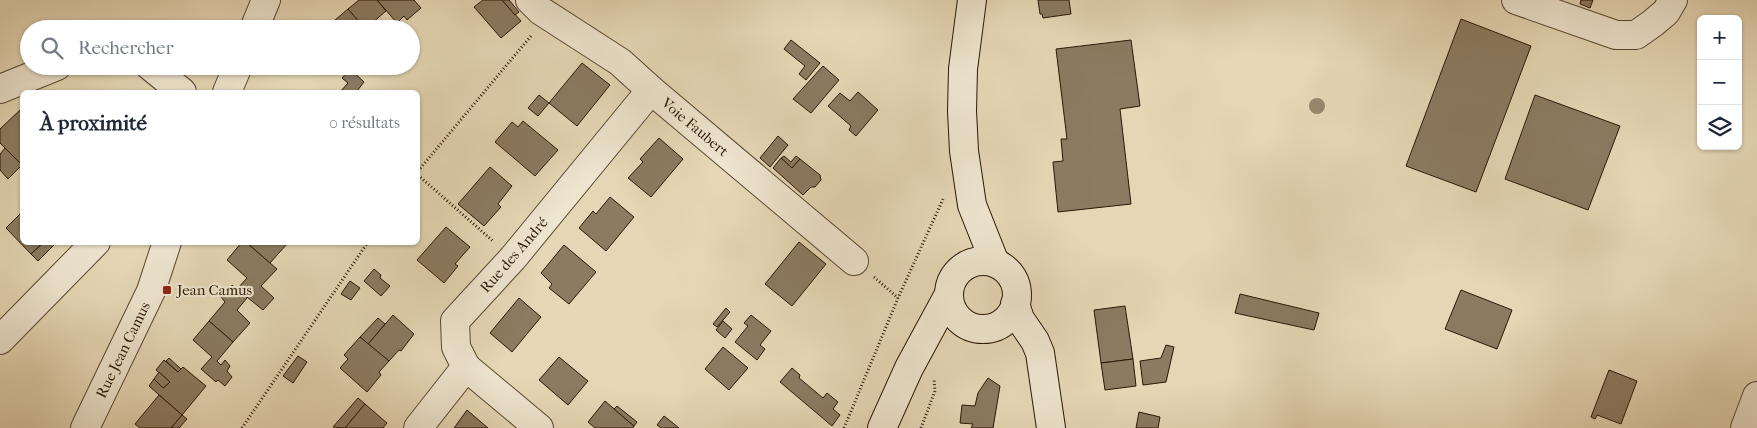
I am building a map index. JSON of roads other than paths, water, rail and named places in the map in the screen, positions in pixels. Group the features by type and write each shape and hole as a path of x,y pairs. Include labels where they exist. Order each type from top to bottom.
{"street":[{"path":"258,20 266,0"},
{"path":"972,0 963,69 962,111 964,151 972,205 995,263"},
{"path":"1516,0 1616,36 1636,35 1666,12 1673,0"},
{"name":"Voie Faubert","path":"539,8 620,62 854,261"},
{"path":"0,89 35,75"},
{"path":"161,75 180,90"},
{"path":"228,90 234,75"},
{"name":"Rue des André","path":"466,367 456,347 455,321 513,258 651,90"},
{"path":"963,266 972,205"},
{"path":"0,340 93,245"},
{"name":"Rue Jean Camus","path":"85,428 151,291 162,245"},
{"path":"882,428 909,368 948,296 952,279 963,266 979,261 995,263 1004,268 1011,275 1015,284 1016,304 1020,319 1035,341 1040,353 1051,428"},
{"path":"948,296 956,317 1016,342 1036,366 1045,383"},
{"path":"909,368 931,346 957,330 980,327 1005,320 1016,304"},
{"path":"418,428 466,367 539,428"},
{"path":"1745,428 1757,396"}],"place":[{"name":"Jean Camus","path":"167,290"}]}
